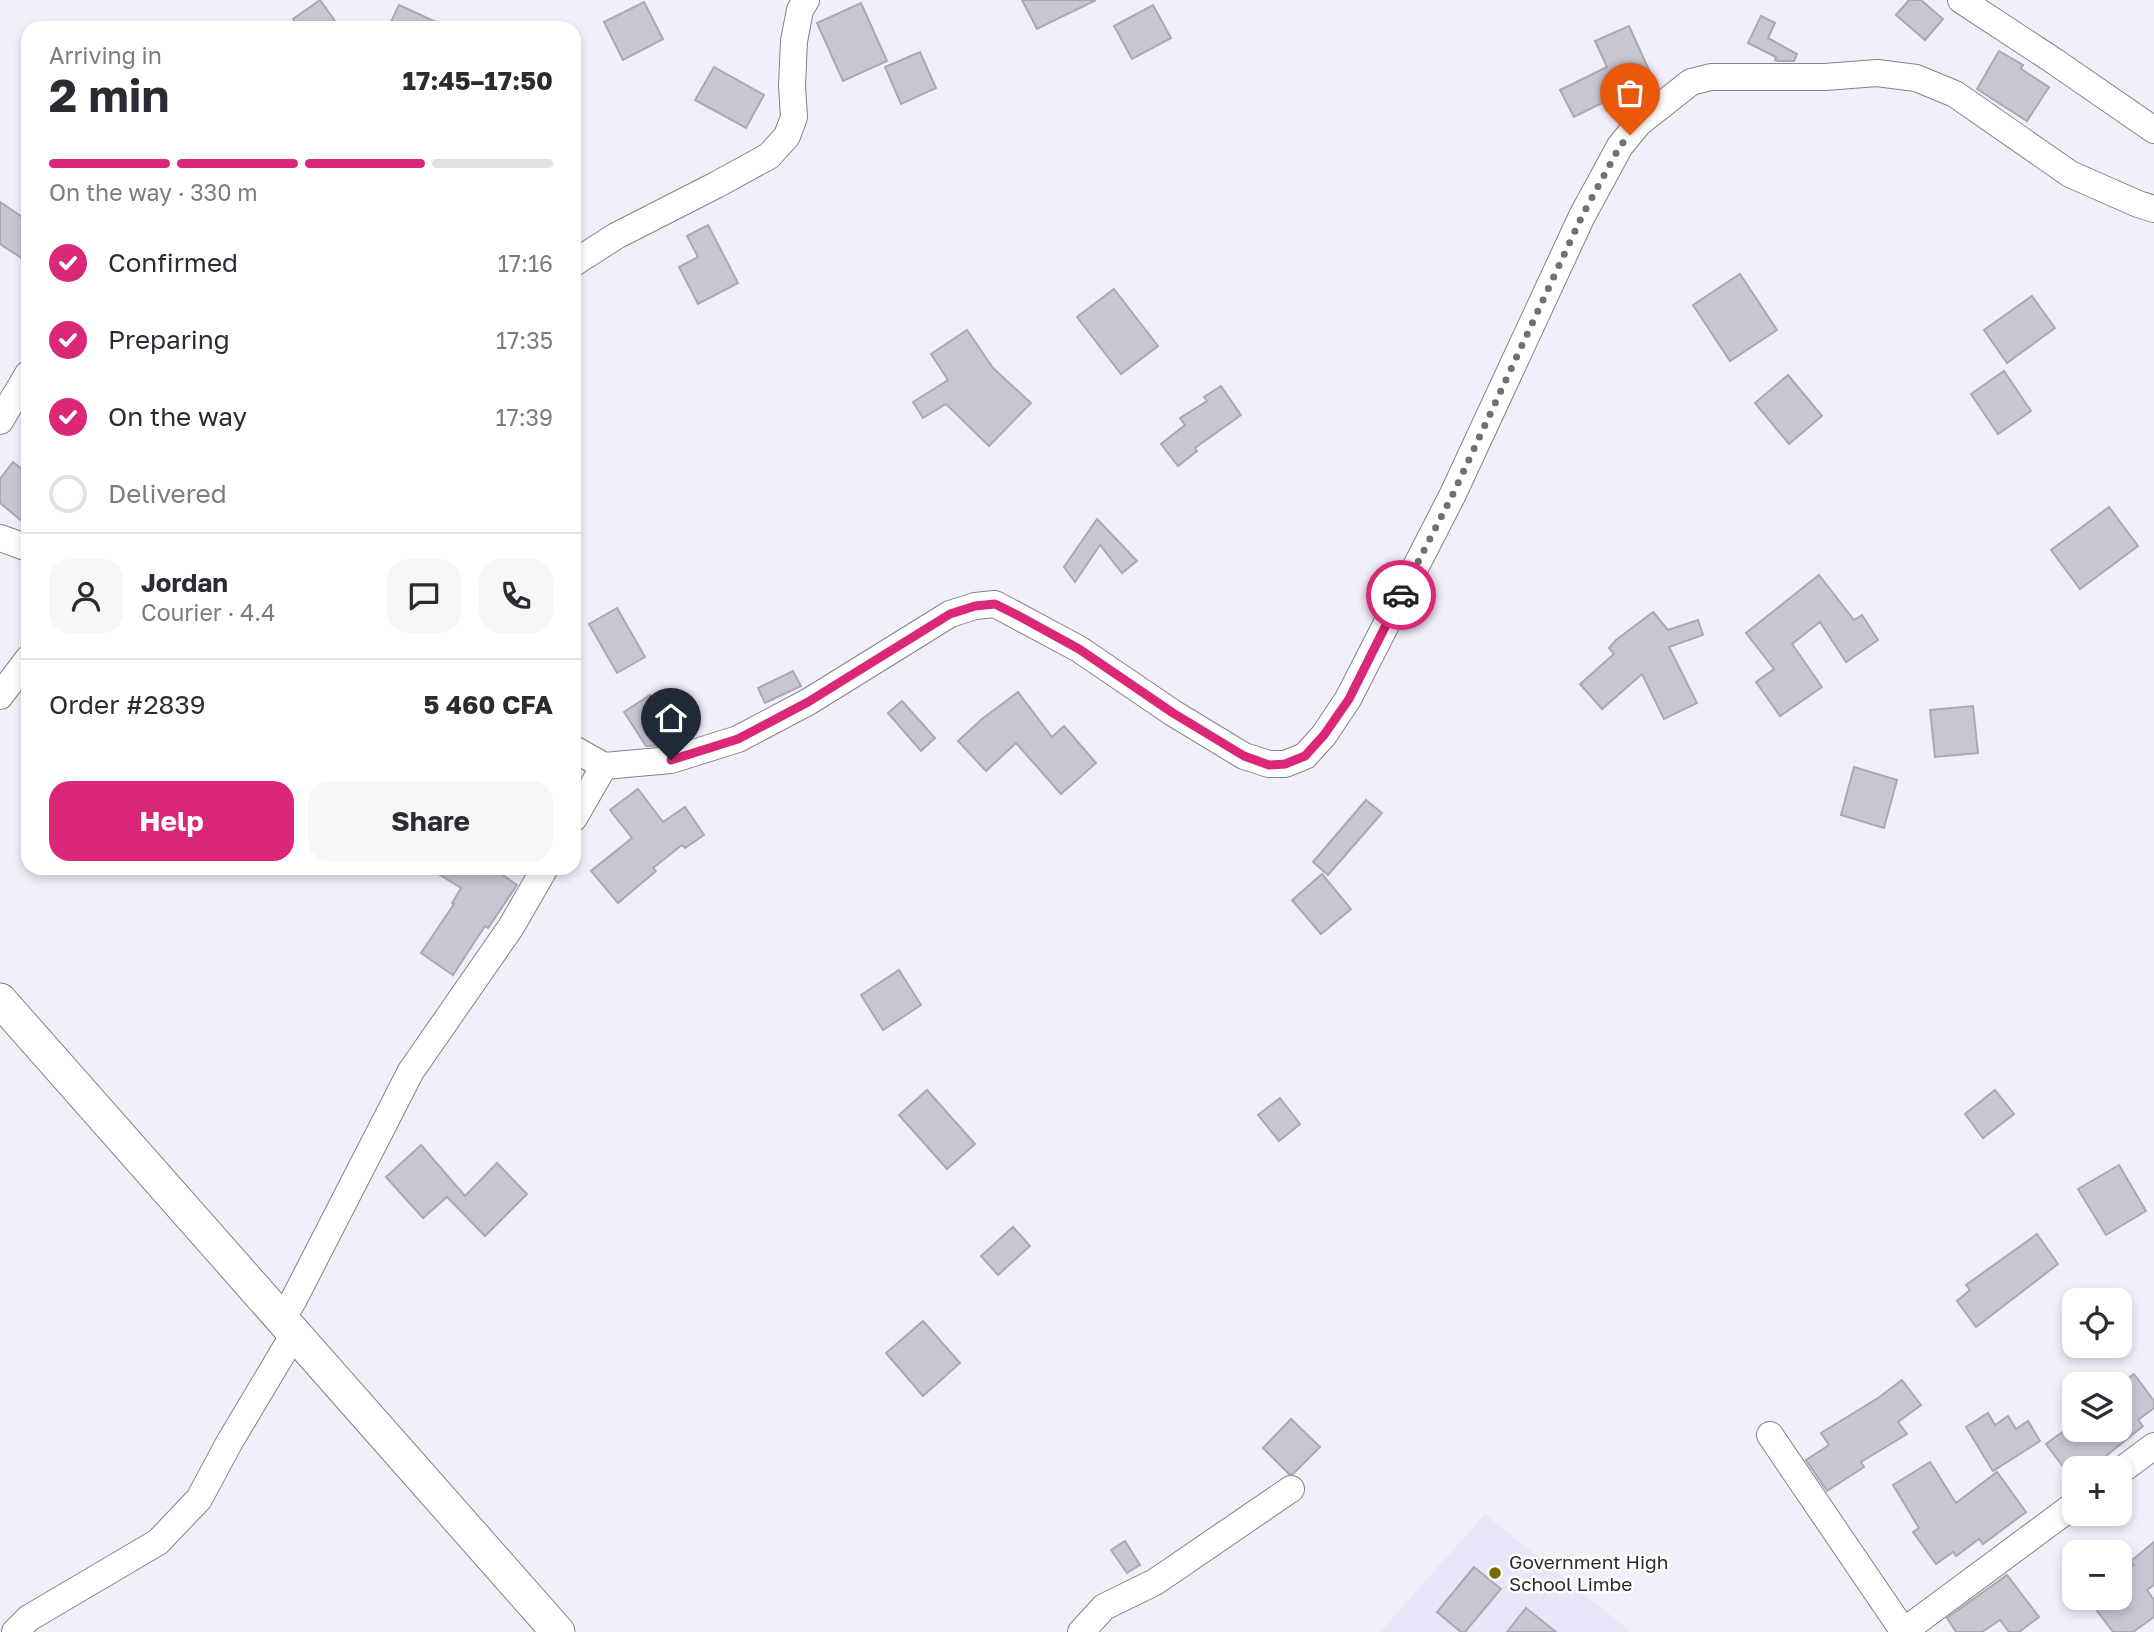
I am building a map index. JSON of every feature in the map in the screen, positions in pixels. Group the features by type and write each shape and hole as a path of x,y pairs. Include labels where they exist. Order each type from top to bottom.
{"main road":[{"path":"0,1000 558,1632"}],"street":[{"path":"581,258 616,236 769,156 787,136 794,117 794,40 800,10 806,0"},
{"path":"1961,0 2154,130"},
{"path":"581,754 604,766 671,760 738,739 808,702 950,614 975,606 995,604 1079,649 1173,713 1244,756 1269,765 1285,764 1305,756 1324,735 1349,699 1453,494 1582,216 1620,146 1639,123 1691,82 1712,77 1877,73 1916,78 1955,94 2070,174 2154,209"},
{"path":"0,421 21,386"},
{"path":"0,538 21,546"},
{"path":"0,696 21,668"},
{"path":"581,806 604,766"},
{"path":"15,1632 29,1618 158,1542 200,1499 288,1326 293,1301 411,1071 511,927 541,875"},
{"path":"1770,1435 1904,1631 2062,1514"},
{"path":"2132,1462 2154,1446"},
{"path":"1081,1632 1104,1607 1155,1582 1292,1489"}],"shaded area":[{"name":"Government High School Limbe","path":"1485,1514 1631,1632 1380,1632"}],"building":[{"path":"320,0 335,21 295,21 293,19"},
{"path":"1022,0 1096,0 1037,29"},
{"path":"1909,0 1921,0 1943,19 1925,40 1896,15"},
{"path":"644,2 663,39 623,60 604,22"},
{"path":"861,3 887,61 843,81 817,23"},
{"path":"399,5 434,21 391,21"},
{"path":"1153,5 1171,38 1132,59 1114,26"},
{"path":"1761,16 1775,23 1768,38 1797,54 1794,61 1775,60 1776,57 1748,43"},
{"path":"1629,26 1649,70 1611,87 1616,96 1574,117 1560,90 1607,67 1595,41"},
{"path":"1999,51 2023,65 2021,69 2049,87 2027,121 1977,89"},
{"path":"920,52 936,88 901,104 885,67"},
{"path":"714,67 764,95 746,128 695,100"},
{"path":"0,202 21,216 21,258 0,244"},
{"path":"708,225 738,283 698,304 679,267 698,257 687,236"},
{"path":"1740,274 1777,330 1730,361 1693,305"},
{"path":"1114,289 1158,346 1121,374 1077,317"},
{"path":"2032,296 2055,328 2007,363 1984,330"},
{"path":"967,330 993,368 1031,403 989,446 946,404 923,418 913,402 948,380 931,354"},
{"path":"2004,371 2031,411 1998,434 1971,394"},
{"path":"1788,375 1822,416 1789,444 1755,403"},
{"path":"1221,386 1241,415 1195,448 1197,451 1178,466 1161,444 1185,425 1180,418 1207,401 1204,397"},
{"path":"13,462 21,468 21,520 0,503 0,479"},
{"path":"2109,507 2138,546 2080,589 2051,550"},
{"path":"1097,519 1137,561 1122,573 1100,545 1075,582 1064,567"},
{"path":"1819,575 1854,620 1862,615 1878,640 1846,662 1820,622 1792,644 1822,687 1780,716 1756,682 1774,669 1746,633"},
{"path":"617,608 645,657 617,673 589,624"},
{"path":"1653,612 1668,630 1698,620 1703,635 1669,647 1697,703 1664,719 1642,674 1602,709 1580,684 1614,654 1609,648 1616,640"},
{"path":"793,671 801,686 765,703 758,688"},
{"path":"1018,692 1052,737 1064,726 1096,763 1061,794 1016,743 986,771 958,741"},
{"path":"650,695 677,738 667,745 646,746 624,712"},
{"path":"902,701 935,738 921,751 888,713"},
{"path":"1973,706 1978,753 1935,757 1930,710"},
{"path":"1854,767 1897,780 1884,828 1841,815"},
{"path":"638,789 663,822 685,807 704,835 685,848 682,845 653,868 656,871 618,903 591,871 632,838 610,810"},
{"path":"1366,800 1382,813 1328,875 1313,862"},
{"path":"1322,874 1351,909 1321,934 1292,900"},
{"path":"440,875 503,875 517,885 488,928 485,926 453,975 421,953 454,904 452,903 461,888"},
{"path":"899,970 921,1005 883,1030 861,995"},
{"path":"927,1090 975,1144 947,1169 899,1115"},
{"path":"1995,1090 2014,1114 1983,1138 1965,1114"},
{"path":"1280,1098 1300,1124 1279,1141 1258,1115"},
{"path":"421,1145 465,1196 497,1163 527,1194 485,1236 447,1197 423,1218 386,1177"},
{"path":"2119,1165 2146,1211 2106,1235 2078,1189"},
{"path":"1013,1227 1030,1246 998,1275 981,1256"},
{"path":"2037,1234 2058,1264 1976,1327 1957,1301 1970,1290 1966,1285"},
{"path":"923,1321 960,1363 923,1396 886,1353"},
{"path":"2134,1374 2154,1401 2154,1408 2138,1420 2143,1426 2132,1435"},
{"path":"1902,1380 1921,1405 1898,1422 1907,1434 1861,1462 1864,1467 1827,1491 1806,1460 1829,1445 1821,1433"},
{"path":"1988,1413 1995,1425 2008,1416 2016,1429 2028,1421 2040,1441 1993,1471 1966,1427"},
{"path":"1291,1419 1320,1447 1293,1474 1289,1474 1263,1448"},
{"path":"2062,1432 2062,1442 2123,1442 2106,1456 2062,1456 2062,1465 2046,1444"},
{"path":"1930,1462 1956,1503 1997,1472 2026,1512 1983,1544 1979,1539 1956,1556 1953,1552 1936,1564 1913,1532 1919,1528 1893,1485"},
{"path":"1125,1541 1140,1565 1127,1573 1111,1550"},
{"path":"2154,1542 2154,1585 2147,1590 2154,1600 2154,1617 2133,1632 2113,1632 2096,1610 2132,1610 2132,1560"},
{"path":"1474,1567 1501,1589 1465,1632 1461,1632 1437,1612"},
{"path":"2007,1575 2039,1617 2019,1632 2009,1632 2000,1620 1982,1632 1956,1632 1947,1618"},
{"path":"1526,1608 1556,1632 1507,1632"}],"way so far":[{"path":"1401,595 1453,494 1582,216 1620,146 1630,135"}],"place":[{"name":"Government High School Limbe","path":"1495,1573"}],"route":[{"path":"671,760 738,739 808,702 950,614 975,606 995,604 1079,649 1173,713 1244,756 1269,765 1285,764 1305,756 1324,735 1349,699 1401,595"}]}
